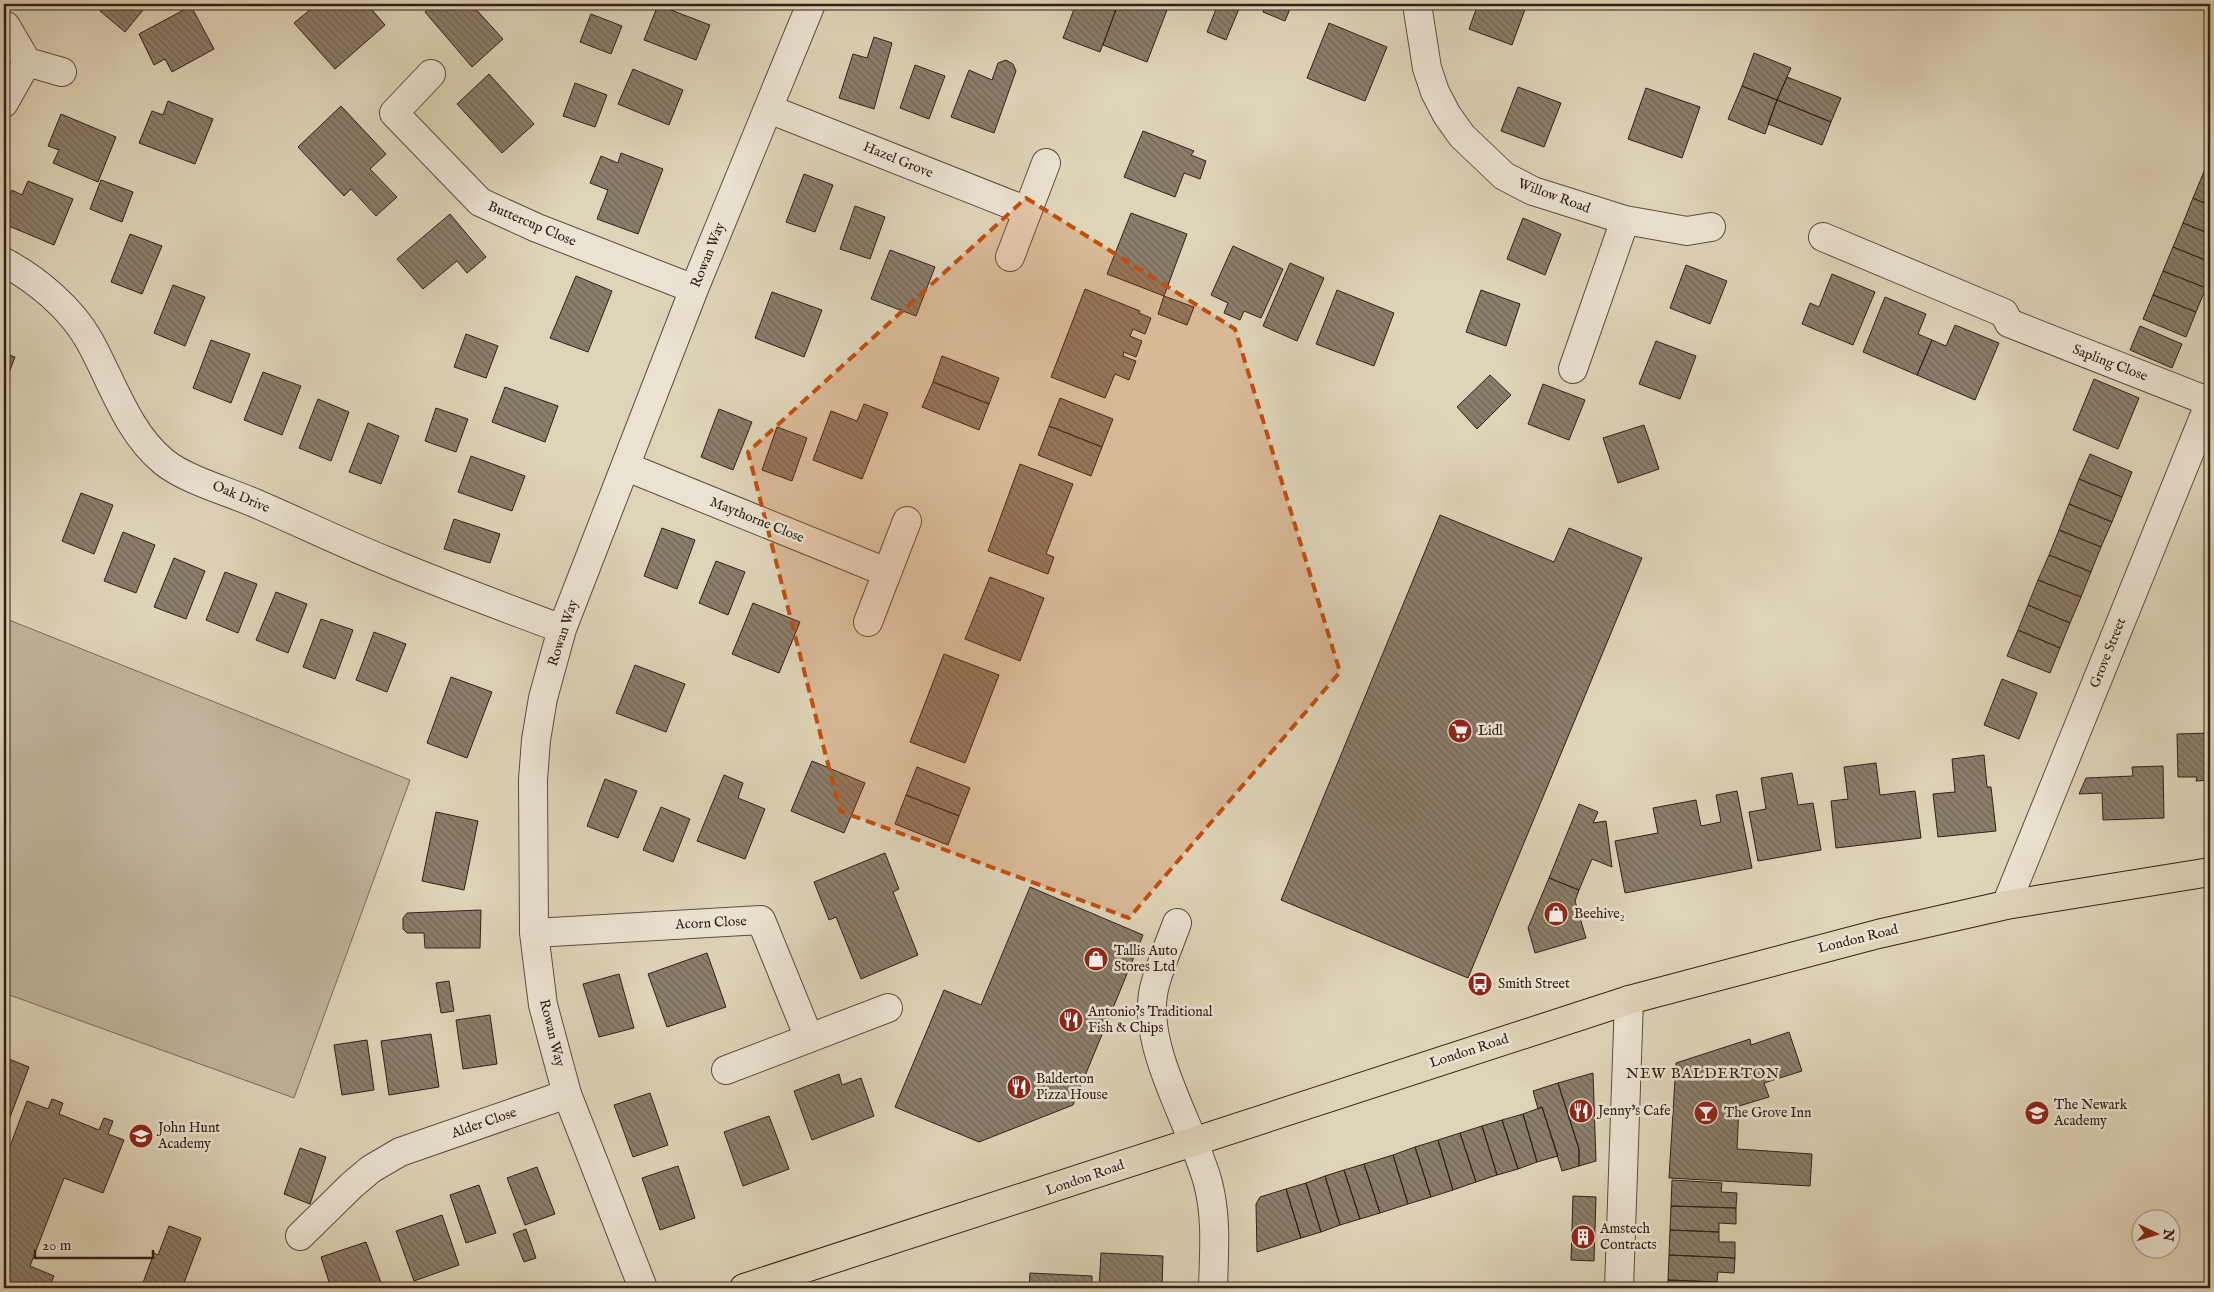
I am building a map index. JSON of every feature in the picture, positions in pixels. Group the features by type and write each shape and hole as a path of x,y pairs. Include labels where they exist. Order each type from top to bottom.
{"main road":[{"name":"London Road","path":"744,1288 1629,1000 1878,934 2006,904 2210,872"}],"street":[{"name":"Rowan Way","path":"643,1288 567,1094 543,1005 534,933 533,780 536,740 543,698 562,629 627,467 694,289 810,4"},
{"name":"Willow Road","path":"1417,4 1427,68 1435,92 1452,122 1482,157 1504,176 1534,190 1624,220 1688,231 1711,227"},
{"path":"6,26 27,62 62,72"},
{"path":"4,103 27,62"},
{"name":"Buttercup Close","path":"431,74 394,114 480,202 537,228 694,289"},
{"name":"Hazel Grove","path":"769,108 1027,210"},
{"path":"1010,258 1046,163"},
{"path":"1573,369 1624,220"},
{"name":"Sapling Close","path":"1823,237 2004,313 2009,323 2210,402"},
{"name":"Oak Drive","path":"4,262 30,277 55,298 83,332 127,415 149,449 166,464 185,474 225,489 389,562 562,629"},
{"name":"Grove Street","path":"2006,904 2210,402"},
{"name":"Maythorne Close","path":"627,467 886,572"},
{"path":"868,622 907,521"},
{"name":"Acorn Close","path":"534,933 761,920 809,1038"},
{"path":"1178,922 1153,994 1154,1028 1164,1066 1208,1181 1215,1214 1213,1288"},
{"path":"1619,1288 1629,1000"},
{"path":"726,1070 888,1008"},
{"name":"Alder Close","path":"300,1236 371,1169 400,1152 567,1094"}],"highlighted area":[{"path":"1026,198 1235,329 1340,672 1129,918 840,811 748,452"}],"shaded area":[{"path":"4,618 410,780 294,1098 4,993"}],"building":[{"path":"107,4 148,4 125,32 100,11"},
{"path":"317,4 367,4 385,25 335,69 294,23"},
{"path":"434,4 471,4 503,39 472,67 425,12"},
{"path":"1076,4 1118,4 1100,52 1063,38"},
{"path":"1118,4 1152,4 1167,10 1147,62 1103,45"},
{"path":"1218,4 1241,4 1226,40 1207,32"},
{"path":"1248,4 1263,4 1261,9"},
{"path":"1266,4 1292,4 1285,21 1263,12"},
{"path":"1478,4 1527,4 1512,45 1469,29"},
{"path":"1824,4 1841,4 1839,10"},
{"path":"658,5 710,25 696,60 644,40"},
{"path":"191,6 214,49 172,72 165,59 154,65 139,34"},
{"path":"591,14 622,26 611,54 580,42"},
{"path":"1329,23 1387,47 1365,101 1307,78"},
{"path":"874,37 892,43 874,109 839,98 853,54 867,58"},
{"path":"1754,53 1791,68 1777,100 1742,86"},
{"path":"1006,60 1013,64 1016,71 994,133 951,117 969,70 992,80 998,63"},
{"path":"915,65 945,76 929,119 900,108"},
{"path":"633,69 683,90 669,125 618,104"},
{"path":"489,74 534,124 502,153 457,104"},
{"path":"1787,77 1841,98 1831,122 1777,100"},
{"path":"575,83 607,95 595,127 563,116"},
{"path":"1742,86 1777,100 1765,134 1728,119"},
{"path":"1518,87 1561,103 1544,147 1501,131"},
{"path":"1646,88 1700,107 1682,158 1628,139"},
{"path":"1777,100 1831,122 1822,145 1768,124"},
{"path":"168,101 213,119 195,164 139,143 152,111 163,115"},
{"path":"341,106 386,154 370,169 397,197 376,216 351,189 344,196 298,147"},
{"path":"61,114 116,137 98,182 53,163 59,150 48,146"},
{"path":"1143,131 1194,151 1191,155 1206,161 1200,179 1184,173 1175,197 1124,177"},
{"path":"621,153 663,169 638,234 597,219 608,190 590,183 601,156 618,163"},
{"path":"2210,156 2210,177 2203,174"},
{"path":"804,174 833,185 815,232 786,222"},
{"path":"2203,174 2210,177 2210,206 2193,198"},
{"path":"101,180 133,192 122,222 90,209"},
{"path":"28,181 73,199 54,245 4,224 4,210 12,190 22,195"},
{"path":"2193,198 2210,206 2210,234 2183,223"},
{"path":"855,206 885,217 870,259 840,249"},
{"path":"1131,213 1187,234 1164,296 1107,274"},
{"path":"450,214 486,257 467,273 457,261 423,289 397,259"},
{"path":"1523,218 1561,234 1545,275 1507,259"},
{"path":"2183,223 2210,234 2210,262 2173,247"},
{"path":"130,234 162,246 142,294 111,282"},
{"path":"1233,246 1283,269 1261,318 1244,311 1240,320 1224,313 1228,303 1211,295"},
{"path":"2173,247 2210,262 2210,278 2206,288 2163,271"},
{"path":"890,250 935,267 916,316 871,299"},
{"path":"1290,263 1324,278 1297,341 1263,326"},
{"path":"1686,265 1727,281 1710,324 1670,308"},
{"path":"2163,271 2206,288 2196,312 2153,295"},
{"path":"1832,274 1875,292 1853,345 1802,324 1810,303 1819,307"},
{"path":"576,276 612,291 588,352 550,338"},
{"path":"173,285 205,297 185,346 154,333"},
{"path":"1085,289 1140,311 1139,313 1151,318 1145,334 1133,329 1130,336 1142,341 1136,357 1124,352 1123,356 1136,361 1129,380 1115,374 1105,398 1051,377"},
{"path":"1337,290 1394,313 1374,366 1316,344"},
{"path":"1481,290 1520,304 1506,346 1466,332"},
{"path":"772,292 822,310 804,357 755,338"},
{"path":"2153,295 2196,312 2186,337 2143,319"},
{"path":"1164,296 1194,307 1187,325 1158,314"},
{"path":"1885,297 1926,314 1918,334 1932,340 1917,375 1863,352"},
{"path":"1955,325 1999,343 1975,400 1917,375 1932,340 1946,346"},
{"path":"2140,326 2182,344 2172,368 2130,350"},
{"path":"466,334 498,346 486,378 454,367"},
{"path":"211,340 250,354 231,403 193,388"},
{"path":"1656,341 1696,356 1680,399 1639,384"},
{"path":"4,353 15,357 4,386"},
{"path":"942,356 999,378 989,404 933,382"},
{"path":"263,372 301,386 282,435 244,420"},
{"path":"1490,375 1511,395 1477,429 1457,407"},
{"path":"2094,379 2139,398 2118,449 2073,430"},
{"path":"933,382 989,404 979,430 922,407"},
{"path":"1543,384 1585,400 1569,440 1528,424"},
{"path":"505,387 558,406 545,442 492,422"},
{"path":"1060,398 1113,419 1102,447 1049,426"},
{"path":"318,399 349,412 331,461 299,448"},
{"path":"864,404 888,413 862,479 813,460 831,411 857,421"},
{"path":"436,408 468,419 456,452 425,441"},
{"path":"719,409 752,422 733,470 701,457"},
{"path":"368,423 399,436 381,484 349,472"},
{"path":"1644,425 1659,469 1618,483 1603,438"},
{"path":"1049,426 1102,447 1091,476 1038,455"},
{"path":"777,427 807,438 792,481 762,470"},
{"path":"2090,454 2132,472 2122,497 2079,479"},
{"path":"471,456 525,476 512,511 458,492"},
{"path":"1020,464 1073,484 1046,554 1054,557 1048,574 988,551"},
{"path":"2079,479 2122,497 2112,522 2069,504"},
{"path":"81,493 113,505 94,554 62,541"},
{"path":"2069,504 2112,522 2101,547 2059,530"},
{"name":"Lidl","path":"1440,515 1554,562 1569,528 1642,558 1468,978 1281,900"},
{"path":"454,519 500,534 490,563 444,549"},
{"path":"662,528 695,540 677,589 644,576"},
{"path":"2059,530 2101,547 2091,572 2049,555"},
{"path":"123,532 155,545 136,593 104,581"},
{"path":"2049,555 2091,572 2081,597 2038,580"},
{"path":"174,558 205,571 186,619 154,607"},
{"path":"716,561 745,572 728,615 699,603"},
{"path":"225,572 257,584 238,633 206,620"},
{"path":"990,577 1044,598 1020,661 965,639"},
{"path":"2038,580 2081,597 2070,623 2028,605"},
{"path":"276,592 307,604 288,653 256,640"},
{"path":"753,603 800,622 779,673 732,654"},
{"path":"2028,605 2070,623 2060,648 2018,630"},
{"path":"321,619 353,630 335,679 303,667"},
{"path":"2018,630 2060,648 2050,673 2007,656"},
{"path":"374,632 406,644 387,692 356,680"},
{"path":"944,654 999,675 965,763 910,742"},
{"path":"635,665 685,684 666,732 616,713"},
{"path":"451,677 492,692 467,758 427,743"},
{"path":"2002,679 2037,693 2019,739 1984,725"},
{"path":"2210,733 2210,780 2196,781 2197,777 2178,777 2177,734"},
{"path":"1984,755 1987,787 1991,787 1996,831 1938,837 1933,794 1955,792 1952,759"},
{"path":"812,761 865,783 844,833 791,811"},
{"path":"1876,763 1880,795 1915,791 1921,838 1836,848 1831,801 1848,799 1844,767"},
{"path":"2163,766 2164,818 2103,820 2102,793 2079,794 2086,778 2133,776 2132,767"},
{"path":"917,767 970,788 959,816 906,795"},
{"path":"1792,773 1798,805 1813,803 1821,850 1758,861 1749,812 1766,809 1761,778"},
{"path":"724,775 743,783 738,798 765,809 745,859 697,841"},
{"path":"605,779 637,791 618,838 587,826"},
{"path":"1737,791 1752,868 1625,893 1615,841 1658,833 1653,808 1696,800 1701,826 1721,822 1716,795"},
{"path":"906,795 959,816 948,845 895,824"},
{"path":"1579,804 1598,812 1593,823 1606,821 1612,867 1592,859 1579,890 1549,878"},
{"path":"661,807 690,819 673,862 643,850"},
{"path":"436,812 478,821 464,890 422,881"},
{"path":"885,853 899,889 893,892 918,955 861,979 836,917 829,920 814,882"},
{"name":"Beehive₂","path":"1549,878 1579,890 1575,901 1586,938 1535,953 1528,928"},
{"path":"1030,887 1143,935 1073,1105 979,1142 895,1107 944,990 981,1005"},
{"path":"481,910 480,948 425,948 424,933 407,933 403,929 403,918 407,913"},
{"path":"707,953 726,1007 667,1027 648,974"},
{"path":"619,974 634,1028 599,1037 583,984"},
{"path":"449,981 454,1011 441,1013 436,983"},
{"path":"490,1015 497,1064 463,1069 456,1020"},
{"name":"The Grove Inn","path":"1789,1032 1802,1071 1764,1083 1769,1097 1739,1106 1737,1149 1812,1154 1810,1186 1669,1178 1676,1063 1750,1039 1751,1045"},
{"path":"431,1034 439,1087 389,1095 381,1041"},
{"path":"367,1040 374,1090 342,1095 334,1045"},
{"path":"4,1057 29,1067 4,1133"},
{"name":"Jenny's Cafe","path":"1593,1073 1596,1161 1579,1166 1579,1149 1558,1083"},
{"path":"839,1074 842,1085 861,1078 874,1116 812,1140 794,1091"},
{"path":"1558,1083 1579,1149 1579,1166 1562,1171 1542,1107 1538,1109 1533,1091"},
{"path":"650,1093 668,1145 633,1157 614,1105"},
{"path":"52,1099 63,1103 59,1114 99,1130 104,1118 113,1121 108,1134 124,1140 103,1193 64,1178 30,1266 54,1276 49,1288 4,1288 4,1162 27,1101 48,1109"},
{"path":"1542,1107 1558,1156 1537,1162 1523,1114"},
{"path":"1523,1114 1537,1162 1518,1169 1502,1120"},
{"path":"769,1116 789,1169 743,1186 724,1132"},
{"path":"1502,1120 1518,1169 1497,1175 1482,1126"},
{"path":"1482,1126 1497,1175 1476,1182 1460,1133"},
{"path":"1460,1133 1476,1182 1453,1190 1438,1140"},
{"path":"1438,1140 1453,1190 1431,1197 1415,1147"},
{"path":"1415,1147 1431,1197 1408,1204 1393,1155"},
{"path":"300,1148 326,1157 310,1204 284,1194"},
{"path":"1393,1155 1408,1204 1380,1213 1364,1164"},
{"path":"1364,1164 1380,1213 1360,1219 1344,1170"},
{"path":"678,1166 695,1218 660,1230 642,1178"},
{"path":"537,1167 555,1214 525,1225 507,1178"},
{"path":"1344,1170 1360,1219 1340,1225 1325,1176"},
{"path":"1325,1176 1340,1225 1321,1232 1306,1183"},
{"path":"1672,1180 1722,1183 1721,1192 1737,1193 1736,1208 1671,1206"},
{"path":"1306,1183 1321,1232 1301,1238 1286,1189"},
{"path":"479,1185 496,1233 466,1243 450,1195"},
{"path":"1286,1189 1301,1238 1257,1252 1256,1204 1260,1197"},
{"name":"Amstech Contracts","path":"1573,1196 1596,1197 1594,1261 1571,1260"},
{"path":"1671,1206 1736,1208 1736,1224 1719,1223 1719,1232 1670,1230"},
{"path":"442,1215 459,1265 414,1281 396,1231"},
{"path":"169,1226 201,1238 182,1288 141,1288 154,1253 158,1255"},
{"path":"526,1229 536,1258 524,1262 513,1234"},
{"path":"1670,1230 1719,1232 1719,1242 1735,1242 1735,1258 1669,1255"},
{"path":"366,1242 383,1288 331,1288 321,1257"},
{"path":"1101,1253 1163,1256 1162,1288 1099,1288"},
{"path":"1669,1255 1735,1258 1734,1273 1718,1272 1717,1282 1668,1280"},
{"path":"1030,1273 1092,1276 1092,1288 1029,1288"},
{"path":"1668,1280 1717,1282 1717,1288 1668,1288"},
{"path":"1263,1283 1299,1284 1299,1288 1262,1288"}],"place":[{"name":"Lidl","path":"1460,731"},
{"name":"Beehive₂","path":"1556,914"},
{"name":"Tallis Auto Stores Ltd","path":"1096,959"},
{"name":"Smith Street","path":"1480,984"},
{"name":"Antonio’s Traditional Fish & Chips","path":"1071,1020"},
{"name":"Balderton Pizza House","path":"1019,1087"},
{"name":"Jenny's Cafe","path":"1581,1111"},
{"name":"The Grove Inn","path":"1706,1113"},
{"name":"The Newark Academy","path":"2037,1113"},
{"name":"John Hunt Academy","path":"141,1136"},
{"name":"Amstech Contracts","path":"1583,1237"}],"district":[{"name":"NEW BALDERTON","path":"1703,1073"}]}
